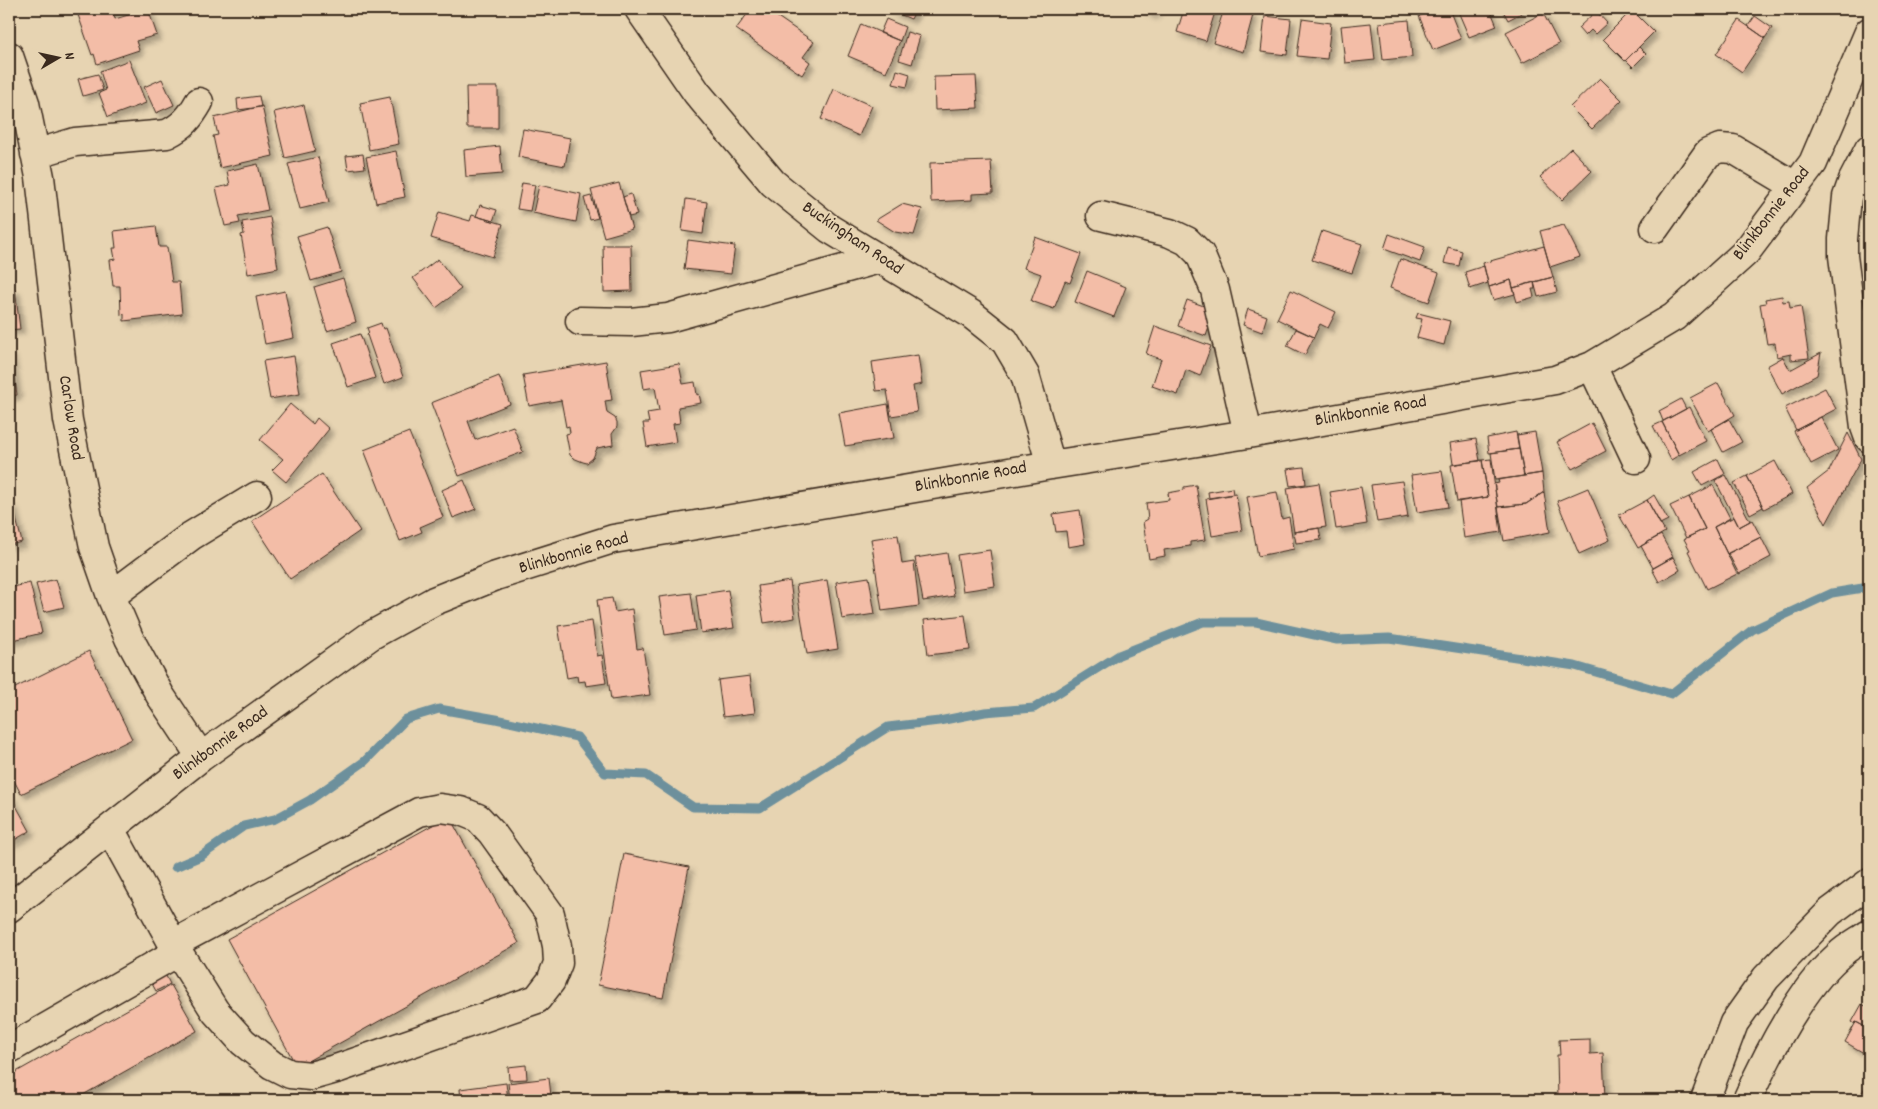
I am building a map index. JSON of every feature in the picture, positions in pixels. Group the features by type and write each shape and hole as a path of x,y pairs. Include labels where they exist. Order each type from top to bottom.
{"street":[{"name":"Buckingham Road","path":"639,9 698,93 773,183 830,229 971,314 1005,341 1025,375 1051,465"},
{"name":"Blinkbonnie Road","path":"9,908 201,757 370,636 434,601 496,576 613,539 1051,465 1248,434 1555,380 1592,366 1674,317 1746,252 1813,162 1869,32"},
{"name":"Carlow Road","path":"9,56 25,104 40,177 68,420 94,547 111,596 129,638 160,695 201,757"},
{"path":"36,154 75,142 167,134 180,128 189,119 199,102"},
{"path":"1655,228 1708,153 1720,148 1733,149 1795,186"},
{"path":"1869,149 1853,180 1847,197 1843,256 1865,427 1869,438"},
{"path":"1101,216 1170,233 1187,241 1200,254 1215,290 1248,434"},
{"path":"580,322 631,322 668,318 879,259"},
{"path":"1592,366 1636,458"},
{"path":"111,596 192,536 256,496"},
{"path":"9,1049 176,948 419,812 440,808 478,818 492,833 550,914 557,946 558,962 551,981 537,999 339,1068 311,1076 290,1074 278,1068 243,1042 215,1011 176,948 110,829"},
{"path":"1705,1100 1734,1023 1766,978 1830,912 1869,883"},
{"path":"1747,1100 1771,1051 1809,989 1838,955 1869,934"}],"building":[{"path":"76,9 112,9 115,19 148,9 157,35 136,41 139,50 97,64"},
{"path":"751,9 766,9 814,42 803,57 810,62 802,75 736,29"},
{"path":"887,9 916,9 911,19"},
{"path":"1142,9 1156,9 1153,15"},
{"path":"1184,9 1216,9 1206,41 1177,32"},
{"path":"1224,9 1232,9 1253,15 1243,52 1213,43"},
{"path":"1438,9 1449,9 1461,39 1433,50 1419,16"},
{"path":"1457,9 1490,9 1497,26 1469,37"},
{"path":"1502,9 1529,9 1508,20"},
{"path":"1632,10 1654,32 1625,61 1603,39"},
{"path":"1596,11 1607,23 1595,34 1591,30 1585,36 1578,28"},
{"path":"1543,13 1559,44 1522,63 1506,32"},
{"path":"1265,16 1291,19 1287,55 1261,52"},
{"path":"1755,16 1772,28 1765,38 1748,26"},
{"path":"886,19 905,27 900,41 880,33"},
{"path":"1302,19 1331,23 1327,59 1297,56"},
{"path":"1409,20 1412,57 1383,60 1379,23"},
{"path":"1739,20 1765,38 1742,72 1716,54"},
{"path":"1371,23 1375,60 1345,63 1341,26"},
{"path":"861,24 900,41 886,72 848,56"},
{"path":"907,32 920,36 912,64 899,60"},
{"path":"1639,47 1646,54 1633,67 1626,60"},
{"path":"129,60 146,103 108,117 99,93 106,90 100,71"},
{"path":"897,70 910,74 907,87 893,84"},
{"path":"98,74 103,90 83,96 78,79"},
{"path":"976,76 978,108 935,110 934,77"},
{"path":"1600,78 1622,100 1592,129 1570,107"},
{"path":"162,79 174,105 156,113 144,87"},
{"path":"466,87 498,87 498,128 467,128"},
{"path":"834,89 872,106 859,136 821,119"},
{"path":"259,96 261,107 238,110 237,99"},
{"path":"390,97 399,144 369,150 360,103"},
{"path":"304,105 315,151 285,158 274,112"},
{"path":"262,106 273,156 220,168 213,136 218,135 214,118"},
{"path":"523,129 570,138 565,166 518,157"},
{"path":"500,146 502,174 466,177 464,150"},
{"path":"1571,148 1592,171 1562,200 1540,177"},
{"path":"396,151 405,197 376,203 366,157"},
{"path":"363,154 365,168 348,170 346,156"},
{"path":"318,157 329,202 300,209 288,164"},
{"path":"991,161 993,193 972,194 972,200 931,202 930,163"},
{"path":"258,164 268,210 238,216 240,223 225,226 216,188 230,185 227,171"},
{"path":"522,183 535,185 530,211 517,209"},
{"path":"619,183 632,229 604,237 591,190"},
{"path":"539,185 581,194 576,222 533,213"},
{"path":"631,194 637,215 629,217 623,197"},
{"path":"591,196 598,218 590,220 584,198"},
{"path":"686,199 707,202 703,234 682,231"},
{"path":"902,204 922,209 914,235 895,232 876,220"},
{"path":"480,205 497,210 493,221 476,216"},
{"path":"439,212 470,221 472,215 503,224 493,257 431,238"},
{"path":"270,217 278,268 248,274 241,235 244,234 242,222"},
{"path":"1564,225 1580,257 1550,267 1540,231"},
{"path":"156,226 159,247 167,247 172,282 179,282 182,314 124,321 124,314 121,315 120,286 113,286 110,260 115,259 113,248 116,248 114,231"},
{"path":"327,227 341,272 311,281 297,236"},
{"path":"1322,231 1362,244 1352,273 1312,260"},
{"path":"1389,234 1425,247 1420,262 1384,249"},
{"path":"1035,237 1081,254 1070,283 1065,281 1054,309 1031,301 1041,274 1024,268"},
{"path":"688,240 735,246 731,274 684,269"},
{"path":"603,245 631,245 632,291 604,292"},
{"path":"1544,246 1553,277 1513,288 1511,280 1489,287 1483,263"},
{"path":"1448,247 1462,251 1459,266 1444,263"},
{"path":"438,259 461,289 436,308 413,278"},
{"path":"1400,259 1439,273 1429,302 1390,288"},
{"path":"1484,266 1488,283 1470,289 1465,272"},
{"path":"1087,271 1126,287 1114,317 1075,302"},
{"path":"1553,277 1557,292 1538,297 1534,282"},
{"path":"343,278 356,322 327,331 314,287"},
{"path":"1511,280 1515,294 1493,300 1489,287"},
{"path":"1534,282 1535,289 1532,289 1534,297 1517,302 1513,288"},
{"path":"15,289 20,329 9,330 9,290"},
{"path":"1291,290 1336,312 1328,328 1320,324 1314,337 1277,319"},
{"path":"285,291 294,338 265,344 256,297"},
{"path":"1782,296 1783,302 1789,301 1790,308 1801,306 1809,358 1791,360 1791,354 1777,357 1775,343 1767,344 1760,304 1766,303 1765,299"},
{"path":"1187,300 1215,310 1206,336 1178,326"},
{"path":"1248,309 1267,316 1262,332 1243,325"},
{"path":"1418,313 1450,321 1444,345 1417,338 1422,319 1416,318"},
{"path":"381,323 383,329 386,328 403,377 384,384 367,335 369,333 367,328"},
{"path":"1155,326 1211,346 1200,376 1186,370 1178,395 1152,386 1161,359 1146,354"},
{"path":"1296,329 1314,337 1305,355 1287,346"},
{"path":"360,334 375,378 348,387 333,343"},
{"path":"9,352 11,352 17,395 9,396"},
{"path":"1821,353 1817,375 1782,394 1767,366 1783,357 1790,370"},
{"path":"918,355 922,384 913,386 917,412 891,416 887,390 876,391 872,362"},
{"path":"294,356 300,394 270,399 263,361"},
{"path":"606,361 612,400 605,401 607,413 615,418 617,427 612,434 613,445 597,448 593,458 587,463 570,455 566,434 570,433 569,426 566,427 561,400 529,406 523,375"},
{"path":"679,364 683,384 695,382 697,395 699,394 701,403 678,407 680,423 673,424 676,442 647,447 643,423 649,423 647,413 659,411 655,387 644,389 641,370"},
{"path":"499,376 510,404 468,421 475,440 513,426 523,452 459,476 431,403"},
{"path":"1718,383 1735,415 1708,431 1690,398"},
{"path":"1825,388 1836,409 1796,430 1785,408"},
{"path":"1681,399 1686,409 1663,421 1659,411"},
{"path":"290,404 313,424 317,418 329,429 286,482 272,470 283,459 260,440"},
{"path":"888,404 894,438 845,446 839,413"},
{"path":"1689,407 1706,441 1679,455 1662,422"},
{"path":"1821,417 1838,450 1811,464 1794,431"},
{"path":"1729,419 1742,442 1723,452 1711,429"},
{"path":"1662,422 1679,455 1671,460 1653,426"},
{"path":"1592,423 1606,451 1572,469 1557,442"},
{"path":"409,432 443,517 420,527 422,532 400,541 364,450"},
{"path":"1516,432 1519,449 1489,453 1487,438"},
{"path":"1535,432 1542,473 1524,476 1517,435"},
{"path":"1848,433 1861,459 1826,524 1807,488 1829,471"},
{"path":"1476,439 1480,461 1453,464 1450,443"},
{"path":"1519,449 1524,476 1495,480 1491,453"},
{"path":"1491,459 1501,532 1464,538 1459,501 1488,497 1482,460"},
{"path":"1718,459 1725,474 1702,486 1694,472"},
{"path":"1482,460 1488,497 1457,502 1451,465"},
{"path":"1775,461 1792,494 1764,509 1747,476"},
{"path":"1304,467 1306,484 1290,486 1287,469"},
{"path":"1442,471 1448,507 1417,512 1411,475"},
{"path":"1542,473 1544,492 1526,504 1498,507 1494,484 1499,483 1498,480"},
{"path":"322,474 360,531 290,579 252,521"},
{"path":"1726,475 1750,521 1739,527 1715,480"},
{"path":"1747,476 1763,507 1750,514 1734,483"},
{"path":"464,480 476,509 453,518 442,490"},
{"path":"1402,481 1408,517 1377,522 1371,485"},
{"path":"1319,483 1326,527 1294,532 1287,488"},
{"path":"1196,485 1205,540 1190,542 1190,546 1164,550 1165,556 1149,559 1143,522 1148,519 1146,503 1169,500 1168,493 1184,490 1184,487"},
{"path":"1713,485 1730,518 1714,527 1737,574 1707,589 1684,539 1705,529 1689,497"},
{"path":"1361,487 1367,524 1336,529 1330,492"},
{"path":"1232,488 1233,494 1209,498 1208,492"},
{"path":"1588,488 1610,540 1579,554 1557,501"},
{"path":"1277,492 1282,519 1289,517 1294,549 1258,556 1247,497"},
{"path":"1544,492 1550,532 1504,541 1498,507 1526,504"},
{"path":"1236,494 1242,531 1212,536 1206,499"},
{"path":"1654,495 1668,520 1660,524 1647,500"},
{"path":"1689,497 1705,529 1686,538 1670,506"},
{"path":"1647,500 1665,532 1638,548 1619,515"},
{"path":"12,503 22,542 9,545 9,504"},
{"path":"1080,510 1085,544 1068,547 1066,531 1056,532 1053,514"},
{"path":"1734,517 1739,527 1752,520 1761,537 1727,554 1714,527"},
{"path":"1319,528 1321,540 1296,543 1294,532"},
{"path":"898,535 902,564 914,562 919,606 882,611 871,539"},
{"path":"1661,535 1673,557 1653,568 1641,546"},
{"path":"1761,537 1771,557 1739,574 1728,553"},
{"path":"990,550 995,586 963,591 957,555"},
{"path":"947,553 954,596 923,601 915,558"},
{"path":"1673,557 1680,570 1659,582 1652,569"},
{"path":"869,577 875,614 842,619 836,582"},
{"path":"56,579 64,607 44,612 36,584"},
{"path":"827,580 838,649 807,654 796,585"},
{"path":"790,581 795,618 764,623 758,586"},
{"path":"30,583 42,633 9,641 9,588"},
{"path":"728,590 734,628 701,633 696,595"},
{"path":"691,593 696,630 665,635 659,597"},
{"path":"612,598 615,612 632,609 637,649 643,648 650,695 611,700 597,600"},
{"path":"965,615 970,650 928,655 924,620"},
{"path":"592,621 597,656 602,655 606,683 586,686 585,681 578,682 577,676 567,678 558,626"},
{"path":"89,651 132,739 21,794 9,771 9,691"},
{"path":"750,676 755,713 723,717 718,680"},
{"path":"9,793 30,831 9,843"},
{"path":"449,816 519,943 297,1067 227,939"},
{"path":"624,854 689,867 663,998 598,985"},
{"path":"164,972 170,984 156,991 150,980"},
{"path":"171,985 197,1031 74,1100 9,1100 9,1076"},
{"path":"1862,1004 1869,1008 1869,1029 1856,1022 1855,1024 1852,1022"},
{"path":"1856,1022 1869,1029 1869,1056 1845,1042"},
{"path":"1590,1039 1590,1054 1603,1053 1605,1100 1558,1100 1557,1055 1560,1055 1559,1040"},
{"path":"526,1065 527,1079 509,1080 508,1067"},
{"path":"549,1078 551,1096 510,1100 508,1083"},
{"path":"1869,1080 1869,1100 1858,1100"},
{"path":"506,1083 508,1100 461,1100 460,1089"}],"waterway":[{"path":"175,867 201,856 244,826 275,819 310,800 365,761 406,719 439,709 496,719 577,737 605,773 646,775 693,807 760,808 888,727 939,721 985,712 1034,708 1119,655 1203,622 1256,622 1337,640 1389,638 1575,666 1671,694 1752,630 1832,593 1869,587"}]}
